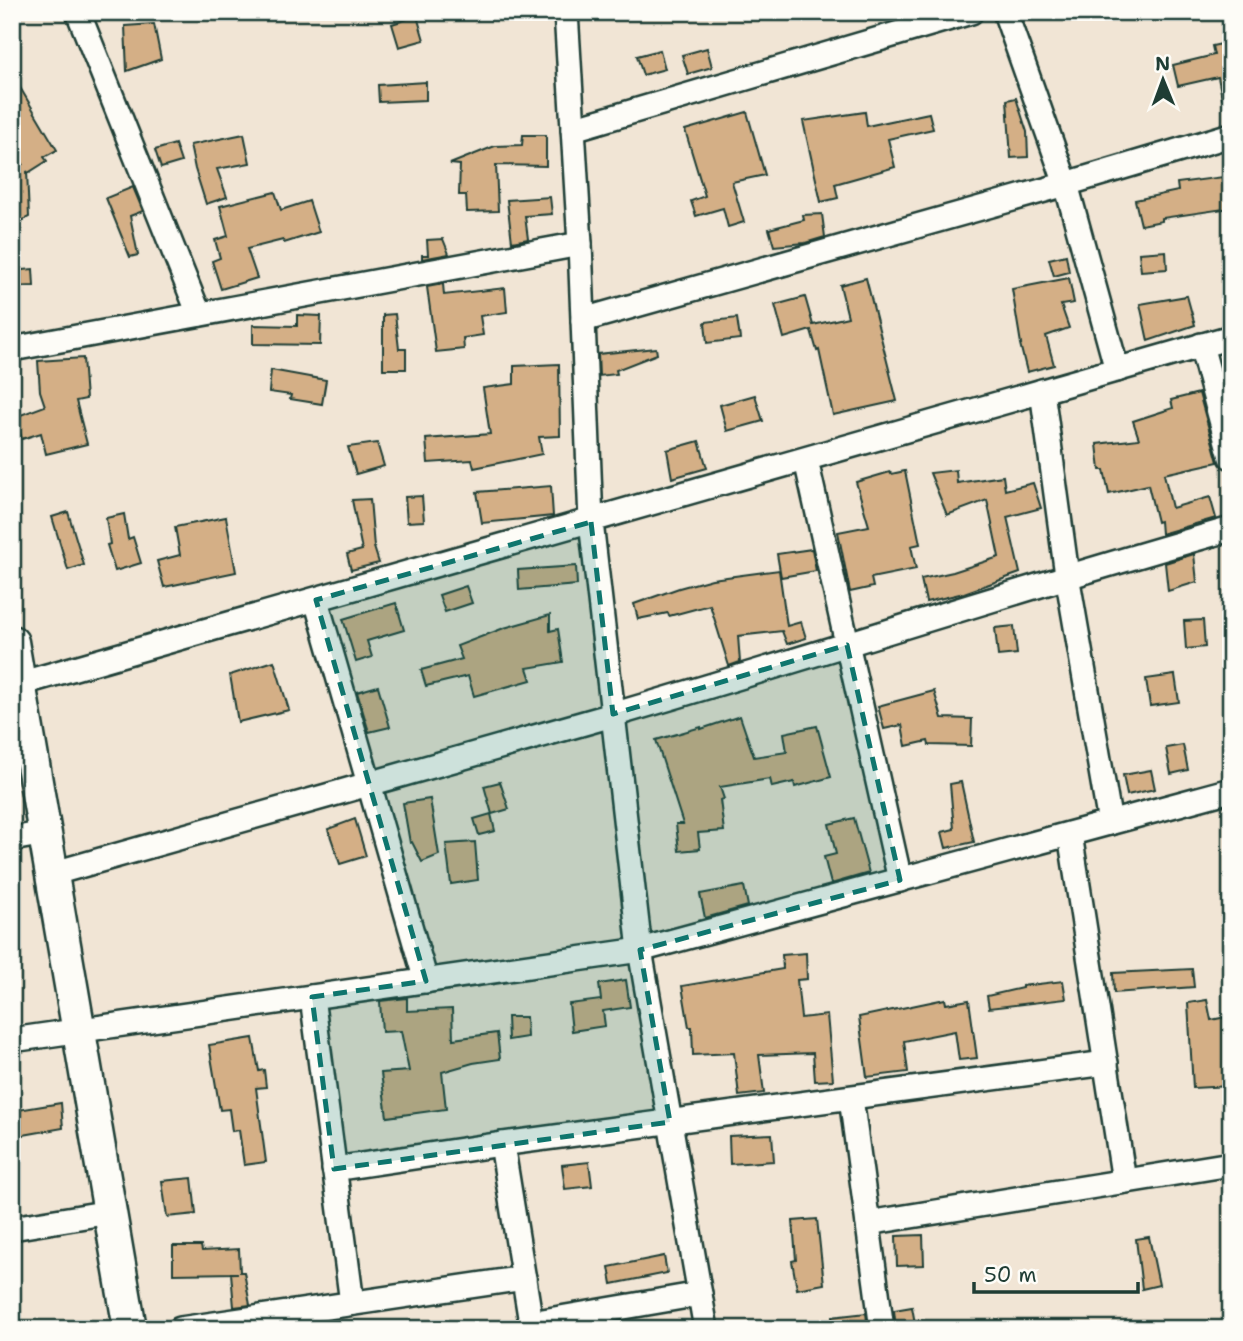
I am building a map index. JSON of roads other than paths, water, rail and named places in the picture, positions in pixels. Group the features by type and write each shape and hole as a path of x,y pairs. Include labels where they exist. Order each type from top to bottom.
{"street":[{"path":"78,12 200,314"},
{"path":"566,12 580,244 591,522 640,950 706,1329"},
{"path":"573,129 971,12"},
{"path":"1005,12 1066,184 1117,370"},
{"path":"583,320 1231,135"},
{"path":"12,349 580,244"},
{"path":"19,684 1231,337"},
{"path":"1201,345 1231,457"},
{"path":"1042,391 1068,575 1110,823"},
{"path":"806,460 900,880"},
{"path":"51,874 613,714 847,645 1068,575 1231,529"},
{"path":"316,600 426,981"},
{"path":"12,642 130,1329"},
{"path":"12,1040 640,950 1231,790"},
{"path":"12,839 44,834"},
{"path":"1070,834 1124,1181"},
{"path":"312,997 352,1303"},
{"path":"334,1169 1105,1063"},
{"path":"850,1098 882,1329"},
{"path":"502,1144 531,1326 700,1294"},
{"path":"868,1223 1231,1164"},
{"path":"12,1228 110,1212"},
{"path":"180,1329 524,1278"}]}
